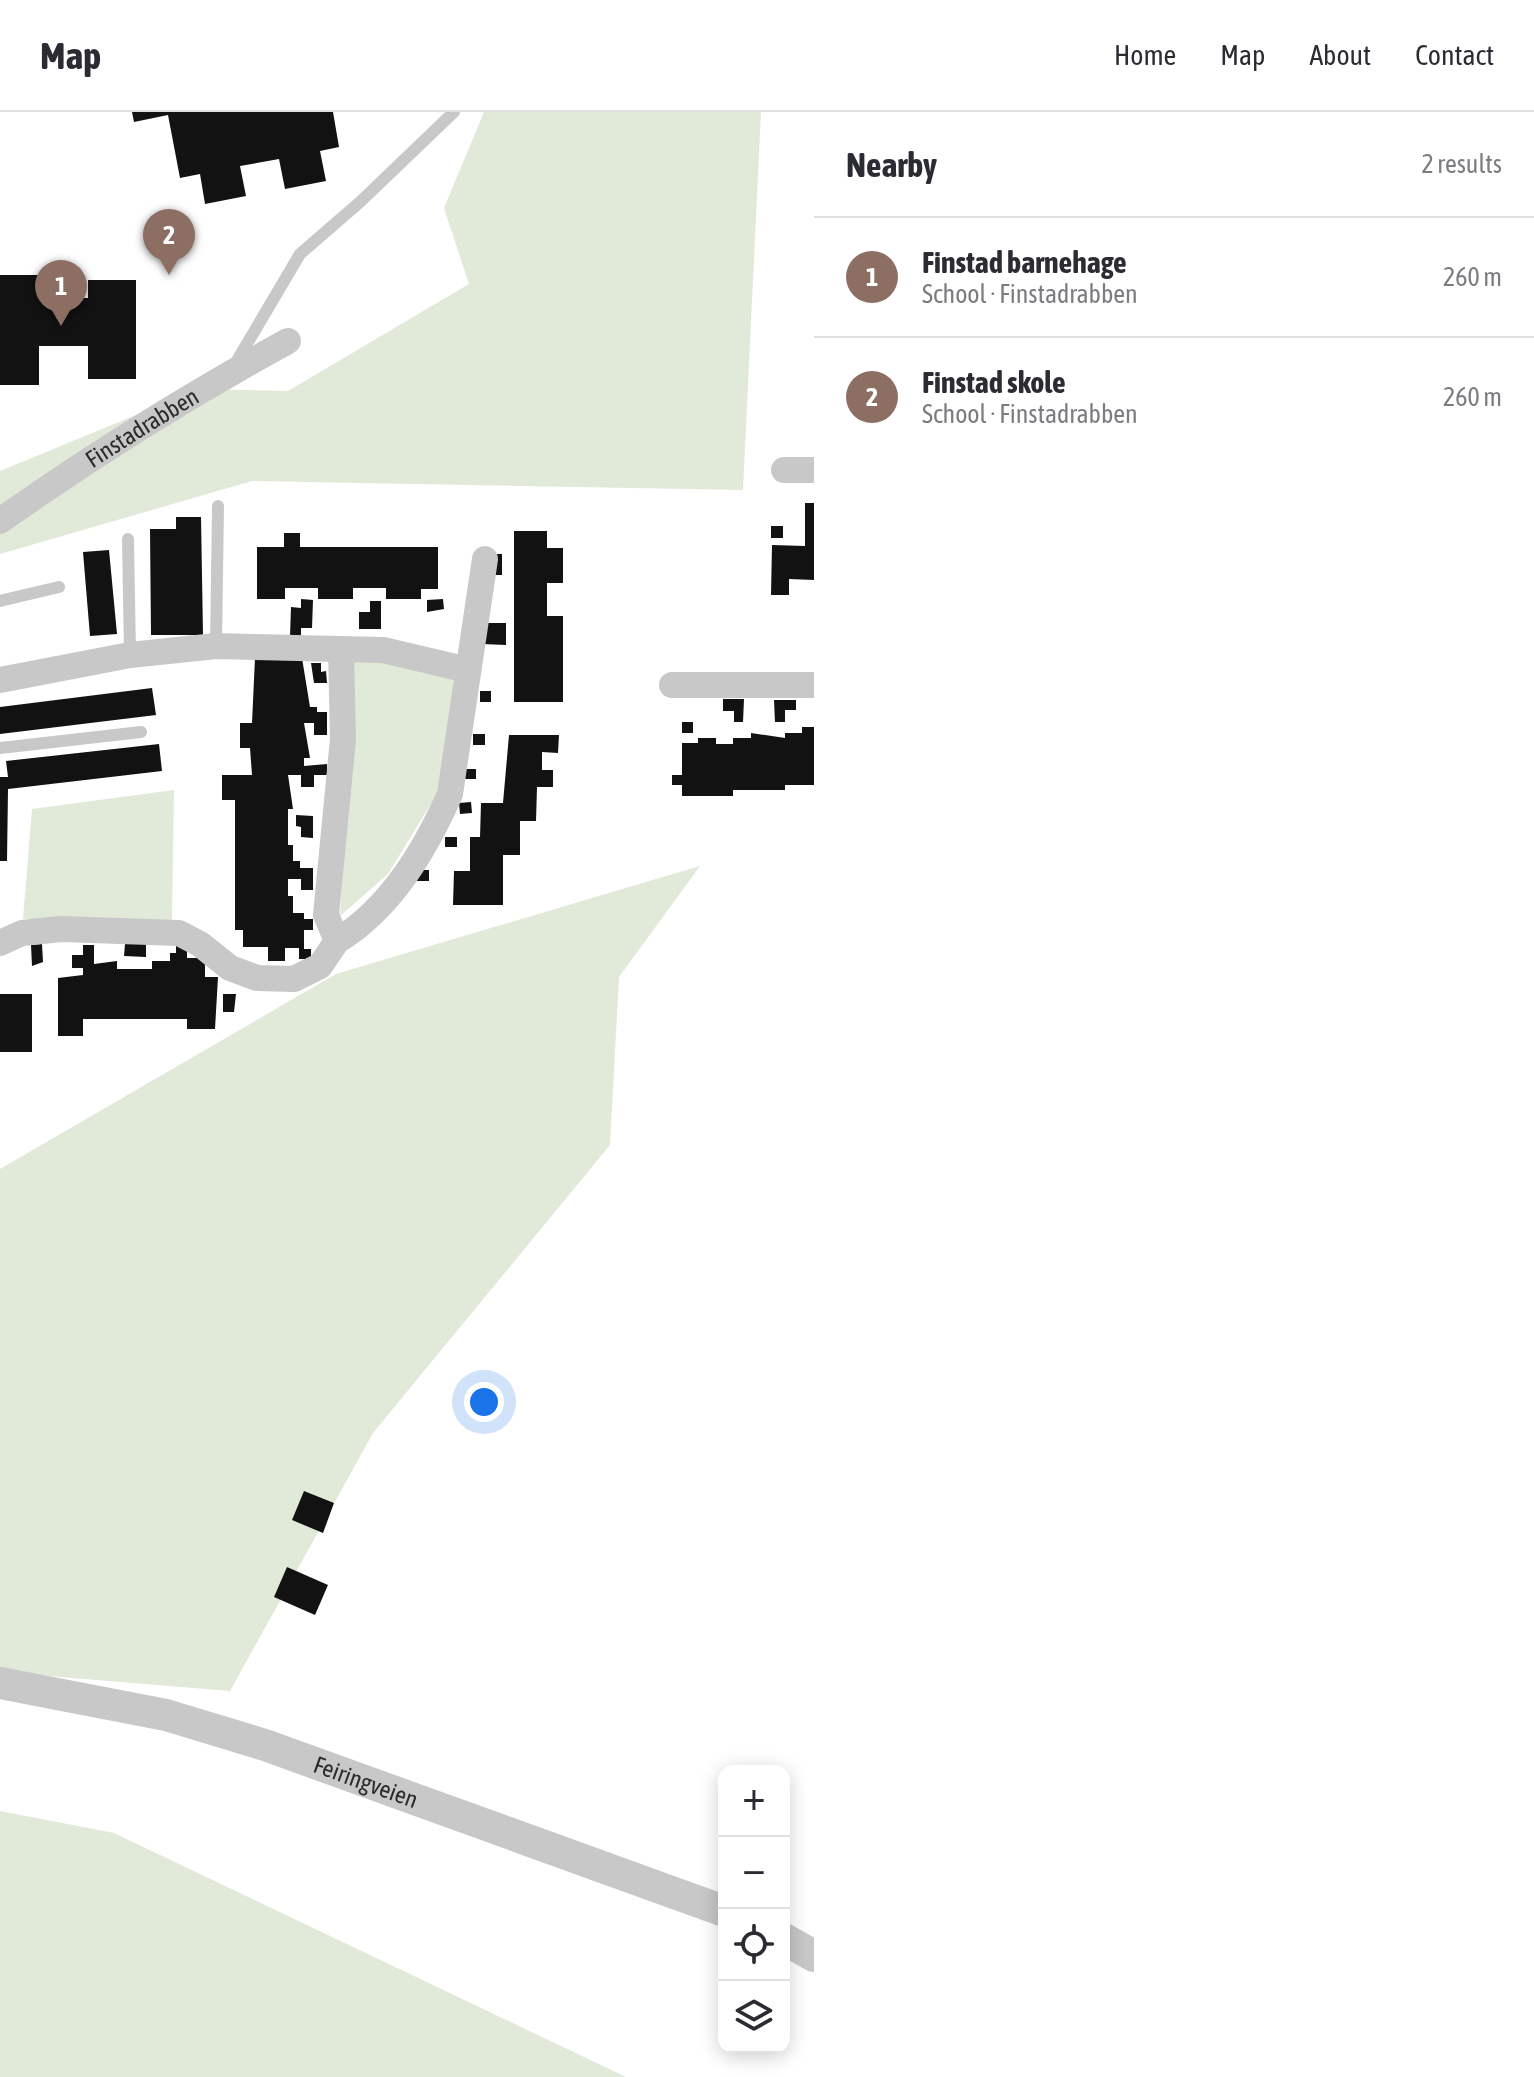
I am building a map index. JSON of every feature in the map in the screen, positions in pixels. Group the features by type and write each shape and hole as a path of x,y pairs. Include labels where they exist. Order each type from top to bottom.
{"street":[{"name":"Finstadrabben","path":"0,521 96,453 288,341"},
{"path":"784,470 814,470"},
{"path":"0,943 22,933 61,929 179,933 200,944 230,968 257,978 294,979 320,966 337,941 361,926 396,887 434,830 450,794 485,559"},
{"path":"0,680 130,655 216,646 383,650 468,670"},
{"path":"337,941 326,915 343,739 341,650"},
{"path":"672,685 814,685"},
{"name":"Feiringveien","path":"0,1683 166,1715 265,1745 718,1909"},
{"path":"790,1942 814,1956"}],"lane":[{"path":"229,373 300,254 360,202 454,112"},
{"path":"216,646 218,506"},
{"path":"128,539 130,655"},
{"path":"0,601 59,587"},
{"path":"0,748 141,732"}],"green space":[{"path":"484,112 761,112 743,490 252,481 0,554 0,471 199,389 288,391 469,284 444,208"},
{"path":"354,659 414,665 460,676 440,789 388,874 340,916"},
{"path":"174,790 172,920 23,919 32,809"},
{"path":"700,866 619,977 610,1145 373,1433 230,1691 0,1672 0,1169 336,974"},
{"path":"0,1811 114,1833 626,2077 0,2077"}],"building":[{"path":"132,112 333,112 339,147 320,151 326,181 285,189 279,159 240,166 246,196 205,204 200,174 180,178 168,115 134,122"},
{"path":"0,275 39,275 39,298 88,298 88,280 136,280 136,379 88,379 88,346 39,346 39,385 0,385"},
{"path":"805,503 814,503 814,580 789,579 789,595 771,595 772,545 805,546"},
{"path":"176,517 201,517 203,635 151,635 150,529 176,529"},
{"path":"771,526 783,526 783,538 771,538"},
{"path":"514,531 547,531 547,548 563,548 563,583 547,583 547,616 563,616 563,702 514,702"},
{"path":"284,533 300,533 300,547 438,547 438,589 421,589 421,599 386,599 386,588 353,588 353,599 318,599 318,588 285,588 285,599 257,599 257,547 284,547"},
{"path":"109,550 117,634 90,636 83,552"},
{"path":"490,554 502,554 502,575 490,575"},
{"path":"301,599 313,600 312,628 301,628 301,636 290,636 291,607 301,608"},
{"path":"443,599 444,609 427,612 427,600"},
{"path":"370,601 381,601 381,629 359,629 359,612 370,612"},
{"path":"483,623 506,623 506,645 482,644"},
{"path":"255,658 302,658 310,707 317,707 317,712 327,712 327,735 314,735 314,723 304,723 310,758 304,758 304,766 327,764 327,775 314,775 314,787 301,787 301,775 288,775 293,809 288,809 288,845 293,845 293,861 300,861 300,868 313,868 313,890 301,890 301,879 288,879 288,896 293,896 293,913 304,913 304,919 313,919 313,930 304,930 304,949 311,949 311,959 299,959 299,948 285,948 285,961 268,961 268,947 243,947 243,930 235,930 235,800 222,800 222,775 252,775 250,748 240,748 240,723 252,723"},
{"path":"311,663 321,663 321,672 326,671 327,683 314,683"},
{"path":"152,688 156,715 0,734 0,707"},
{"path":"480,691 491,691 491,702 480,702"},
{"path":"723,699 744,699 743,722 734,722 734,711 723,711"},
{"path":"774,700 796,700 796,710 785,710 785,722 775,722"},
{"path":"682,722 693,722 693,733 682,733"},
{"path":"802,727 814,727 814,785 785,785 785,790 733,790 733,796 682,796 682,785 672,785 672,775 682,775 682,743 698,743 698,738 716,738 716,744 733,744 733,738 751,738 751,733 785,738 785,733 802,733"},
{"path":"473,734 485,734 485,745 473,745"},
{"path":"509,735 559,735 558,753 542,752 542,770 553,770 553,787 537,787 536,821 520,821 520,855 503,855 503,905 453,905 454,871 470,871 470,837 480,837 481,803 503,803"},
{"path":"159,744 162,771 8,789 7,861 0,861 0,777 8,777 6,761"},
{"path":"464,769 476,769 476,779 464,779"},
{"path":"471,802 472,813 460,814 459,803"},
{"path":"296,815 313,816 313,838 301,837 301,827 296,826"},
{"path":"445,837 457,837 457,847 445,847"},
{"path":"417,870 429,870 429,881 417,881"},
{"path":"42,944 43,962 32,966 31,945"},
{"path":"125,944 146,944 146,957 124,956"},
{"path":"176,944 187,944 187,958 205,958 205,977 218,977 215,1029 187,1029 187,1019 83,1019 83,1036 58,1036 58,978 83,975 83,968 72,968 72,955 83,955 83,945 94,945 94,964 117,961 117,969 152,969 152,961 170,961 170,953 176,953"},
{"path":"0,994 32,994 32,1052 0,1052"},
{"path":"223,994 236,994 234,1012 223,1012"},
{"path":"304,1491 334,1503 323,1533 292,1520"},
{"path":"287,1567 328,1585 315,1615 274,1597"}],"place":[{"name":"Finstad skole","path":"169,275"},
{"name":"Finstad barnehage","path":"61,326"}]}
